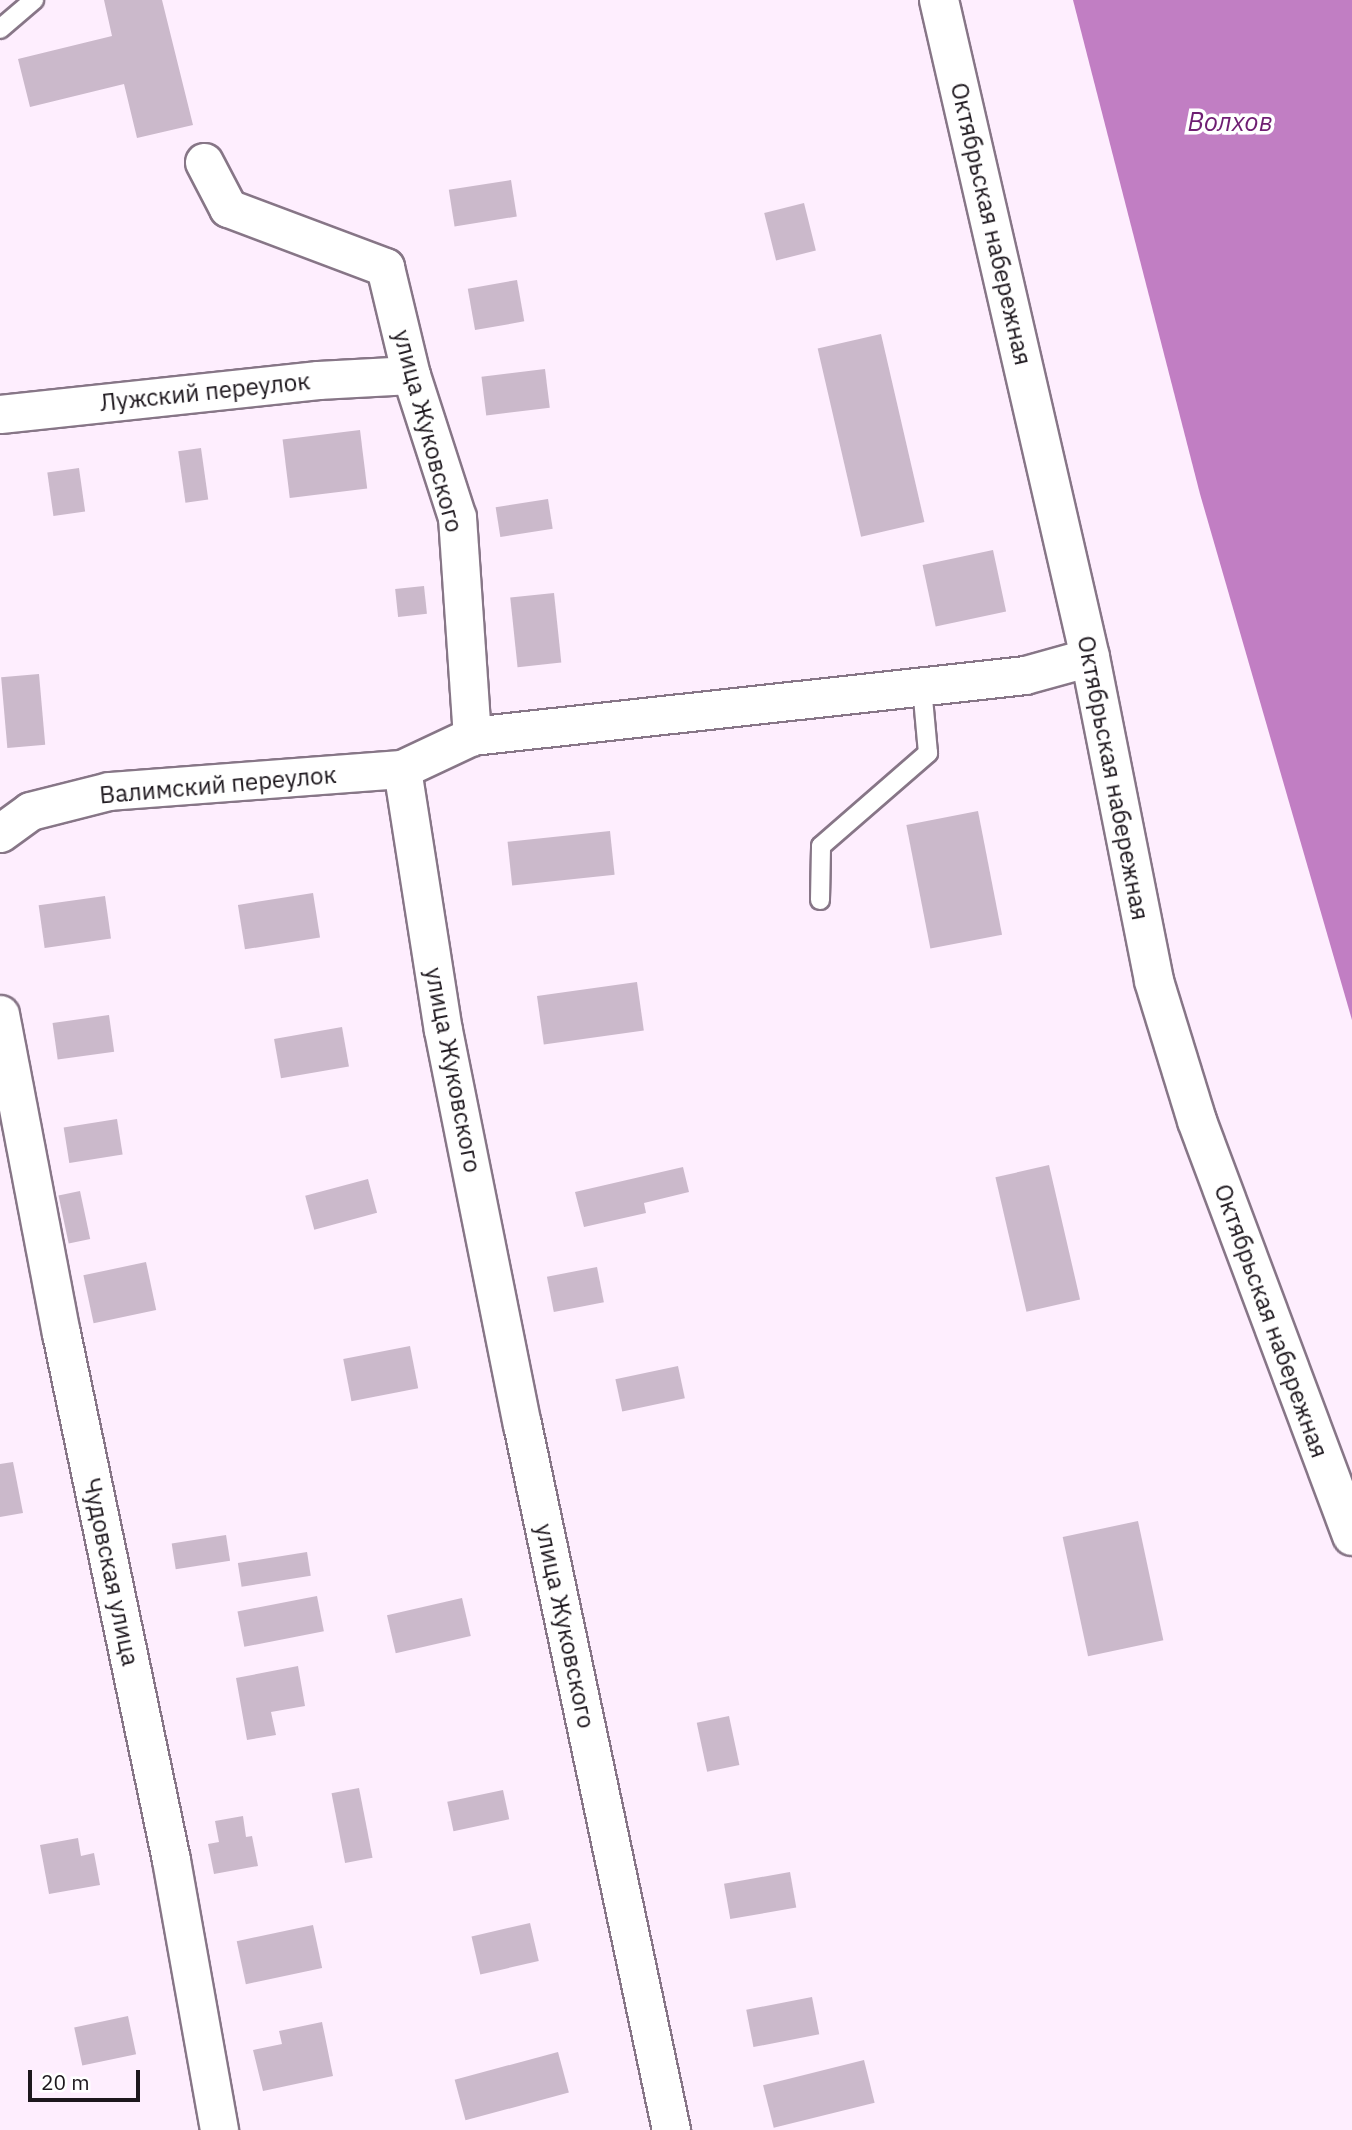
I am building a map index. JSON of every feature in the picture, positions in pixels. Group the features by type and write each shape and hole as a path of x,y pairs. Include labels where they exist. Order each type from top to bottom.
{"main road":[{"name":"Октябрьская набережная","path":"939,0 1090,657 1154,981 1197,1121 1352,1536"}],"street":[{"name":"улица Жуковского","path":"204,162 228,208 385,267 411,375 457,517 472,736"},
{"name":"Лужский переулок","path":"0,414 318,380 411,375"},
{"path":"402,769 472,736 1025,676 1090,657"},
{"name":"улица Жуковского","path":"402,769 446,1044 522,1424 671,2130"},
{"name":"Валимский переулок","path":"0,833 30,811 109,791 402,769"},
{"name":"Чудовская улица","path":"0,1014 61,1333 171,1860 219,2130"}],"lane":[{"path":"0,29 34,0"},
{"path":"820,900 821,846 928,753 922,687"}],"water":[{"name":"Волхов","path":"1073,0 1352,0 1352,1020 1200,494"}],"building":[{"path":"104,0 162,0 193,125 137,138 124,84 30,107 18,59 112,36"},
{"path":"511,180 517,217 455,226 449,190"},
{"path":"804,203 816,251 776,260 764,213"},
{"path":"517,280 524,321 475,330 468,289"},
{"path":"881,334 924,522 861,537 818,349"},
{"path":"545,369 550,408 486,416 481,377"},
{"path":"360,430 367,489 290,498 283,440"},
{"path":"201,448 208,499 185,503 178,451"},
{"path":"79,468 85,512 53,516 47,472"},
{"path":"548,499 553,529 500,537 496,507"},
{"path":"993,550 1006,612 936,627 923,565"},
{"path":"424,586 427,614 398,617 395,589"},
{"path":"554,593 561,663 518,667 510,598"},
{"path":"39,674 45,745 7,748 1,677"},
{"path":"978,811 1002,935 930,949 906,825"},
{"path":"610,831 615,875 512,886 508,842"},
{"path":"313,893 320,937 245,949 238,905"},
{"path":"105,896 111,939 45,948 39,905"},
{"path":"637,982 644,1031 544,1045 537,996"},
{"path":"109,1015 114,1052 58,1060 53,1023"},
{"path":"342,1027 349,1066 281,1078 274,1039"},
{"path":"117,1119 123,1155 69,1163 64,1127"},
{"path":"1049,1165 1080,1299 1026,1312 995,1177"},
{"path":"683,1167 689,1192 644,1203 646,1213 584,1227 575,1192"},
{"path":"368,1179 377,1213 314,1230 305,1196"},
{"path":"80,1191 90,1239 69,1244 58,1196"},
{"path":"146,1262 156,1310 94,1323 83,1275"},
{"path":"597,1267 604,1302 554,1312 547,1277"},
{"path":"410,1346 418,1388 351,1401 343,1359"},
{"path":"678,1366 685,1398 622,1412 615,1379"},
{"path":"13,1462 23,1513 0,1517 0,1464"},
{"path":"1138,1521 1163,1640 1088,1656 1063,1537"},
{"path":"226,1535 230,1561 176,1569 172,1544"},
{"path":"307,1552 311,1576 242,1587 238,1563"},
{"path":"317,1596 324,1631 244,1647 237,1611"},
{"path":"462,1598 471,1636 396,1653 387,1615"},
{"path":"298,1666 305,1706 271,1712 276,1735 247,1740 236,1678"},
{"path":"729,1716 739,1765 707,1772 697,1723"},
{"path":"359,1788 373,1858 345,1863 332,1793"},
{"path":"503,1790 509,1819 453,1831 447,1802"},
{"path":"243,1816 246,1837 252,1836 258,1866 214,1874 208,1844 219,1842 215,1821"},
{"path":"78,1838 81,1856 94,1853 100,1885 49,1894 40,1845"},
{"path":"790,1872 796,1907 730,1919 724,1884"},
{"path":"530,1923 539,1961 480,1974 472,1936"},
{"path":"313,1925 322,1968 246,1984 237,1941"},
{"path":"812,1997 819,2034 753,2047 746,2010"},
{"path":"128,2016 136,2054 82,2066 74,2027"},
{"path":"322,2022 333,2076 263,2091 253,2050 282,2044 279,2031"},
{"path":"558,2052 569,2093 466,2120 455,2080"},
{"path":"864,2060 875,2103 774,2128 763,2085"}]}
